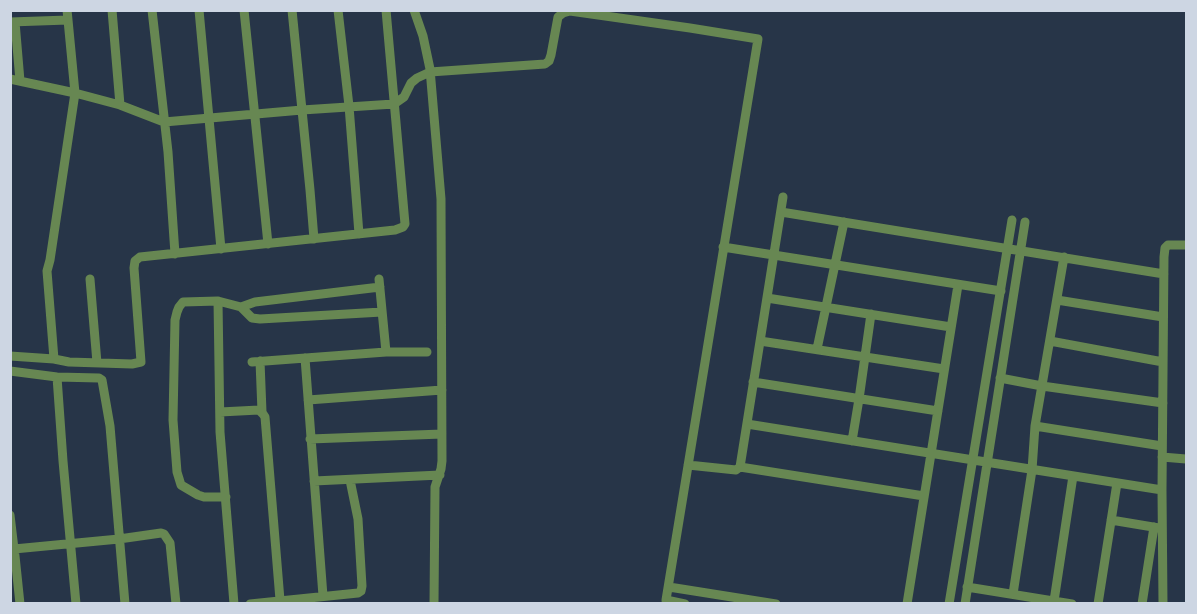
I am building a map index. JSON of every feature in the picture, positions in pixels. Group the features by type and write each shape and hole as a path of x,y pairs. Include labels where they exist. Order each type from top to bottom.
{"street":[{"path":"112,10 120,105"},
{"path":"152,10 168,152 175,254"},
{"path":"199,10 221,249"},
{"path":"244,10 268,244"},
{"path":"292,10 314,239"},
{"path":"338,10 349,106 359,234"},
{"path":"10,356 69,362 132,364 141,362 134,264 138,258 143,256 400,229 405,224 387,10"},
{"path":"414,10 423,36 430,72 441,199 442,461 435,487 434,603"},
{"path":"54,359 47,271 75,93 67,15 13,22 15,80 75,93 120,105 164,122 394,104 404,97 411,83 430,72 545,64 549,62 551,55 558,17 570,11 758,39 666,600 685,603"},
{"path":"740,467 783,197"},
{"path":"780,212 1164,274"},
{"path":"949,603 1012,220"},
{"path":"817,349 844,222"},
{"path":"965,603 1026,222"},
{"path":"1142,603 1158,528 1162,490 1165,248 1168,245 1186,245"},
{"path":"723,247 1001,291"},
{"path":"1013,594 1032,470 1035,426 1064,257"},
{"path":"90,279 97,363"},
{"path":"241,307 255,302 379,283 386,352"},
{"path":"907,603 958,285"},
{"path":"767,298 951,327"},
{"path":"1057,300 1164,317"},
{"path":"226,497 204,497 192,492 181,485 177,472 173,420 175,320 183,302 218,301 241,307 252,318 260,319 382,312"},
{"path":"218,301 220,412 234,603"},
{"path":"852,441 871,314"},
{"path":"760,341 944,369"},
{"path":"1050,341 1163,362"},
{"path":"280,600 265,417 262,412 256,361 386,352 427,352"},
{"path":"304,358 323,596"},
{"path":"10,371 57,377 99,378 103,382 111,426 125,603"},
{"path":"57,377 76,603"},
{"path":"1000,378 1163,403"},
{"path":"753,382 938,411"},
{"path":"308,400 441,390"},
{"path":"220,412 259,410 262,412"},
{"path":"747,424 1162,490"},
{"path":"1035,426 1162,446"},
{"path":"310,439 442,434"},
{"path":"1162,457 1186,459"},
{"path":"688,465 736,470 740,467 924,496"},
{"path":"314,481 440,475"},
{"path":"1054,601 1073,476"},
{"path":"250,603 361,591 358,519 350,480"},
{"path":"1098,603 1117,483"},
{"path":"10,515 12,549 21,603"},
{"path":"1111,520 1158,528"},
{"path":"1158,528 1163,603"},
{"path":"12,549 161,533 170,543 176,603"},
{"path":"669,587 776,603"},
{"path":"967,587 1072,603"}]}
